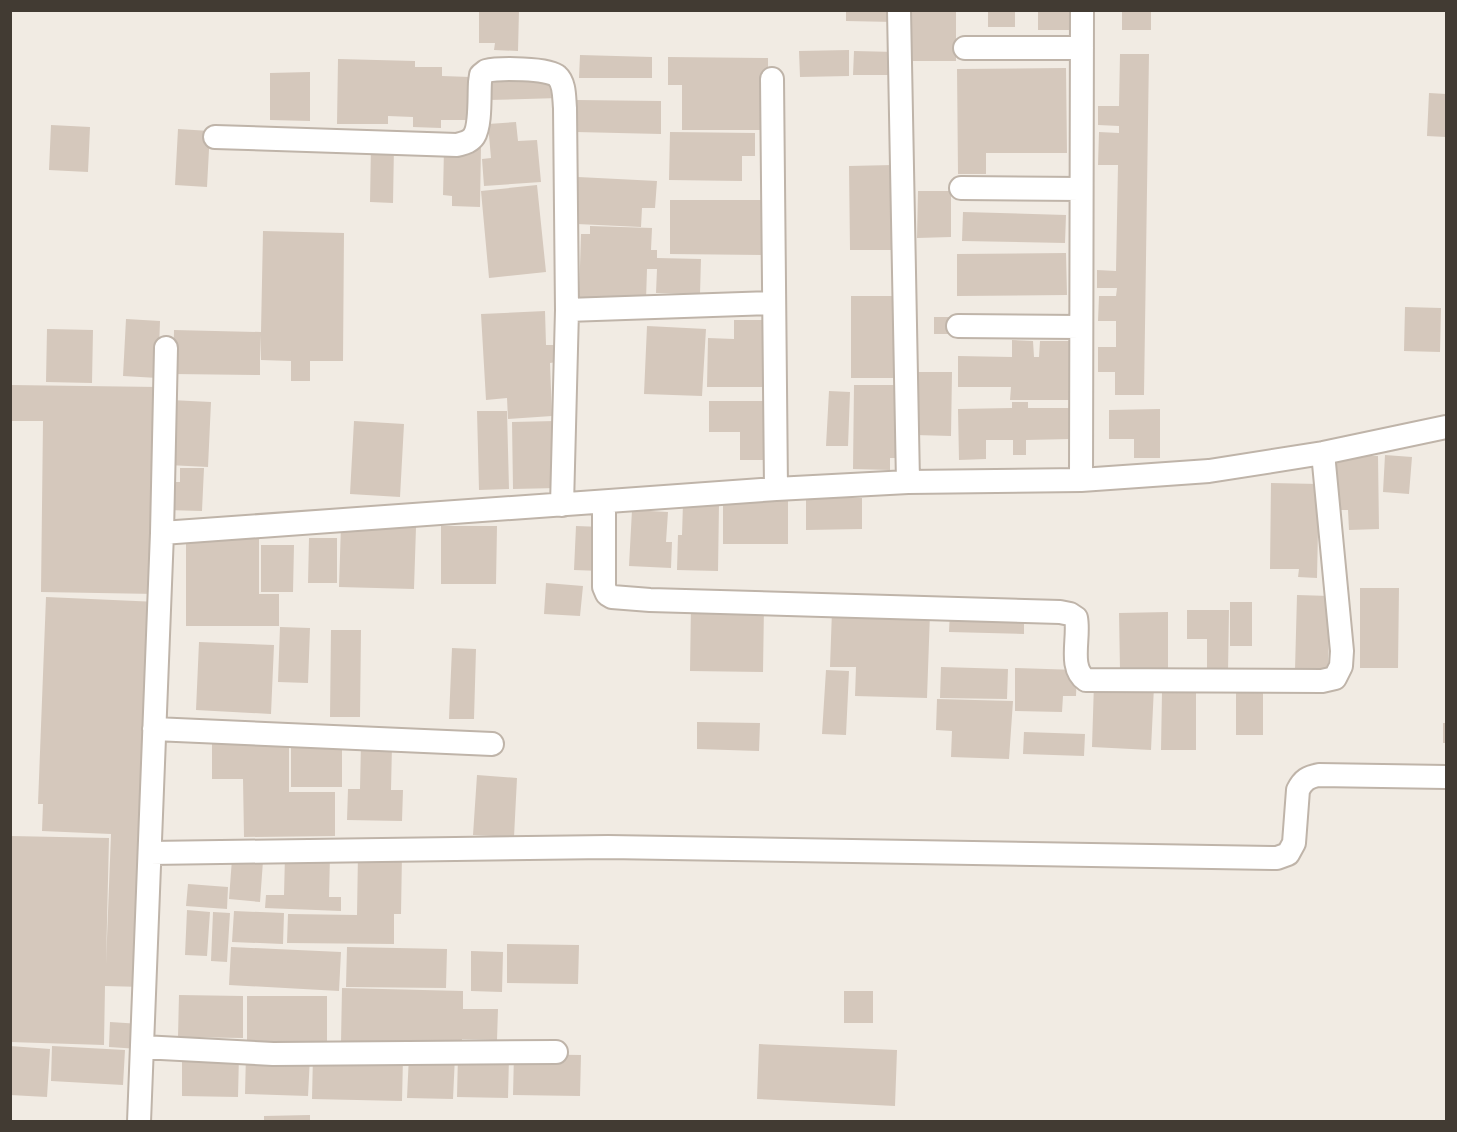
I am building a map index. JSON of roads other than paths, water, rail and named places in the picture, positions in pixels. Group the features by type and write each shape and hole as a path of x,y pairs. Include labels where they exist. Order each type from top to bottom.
{"street":[{"path":"899,10 908,482"},
{"path":"1081,480 1082,10"},
{"path":"965,48 1082,48"},
{"path":"215,138 457,145 467,142 477,129 481,75 486,71 547,71 558,76 563,87 565,108 567,310 562,505"},
{"path":"772,79 776,489"},
{"path":"961,188 1082,189"},
{"path":"567,310 774,303"},
{"path":"957,326 1082,327"},
{"path":"139,1122 162,533 166,348"},
{"path":"162,533 776,489 908,482 1081,480 1209,471 1323,453 1446,427"},
{"path":"604,502 604,587 612,597 1060,612 1076,618 1078,626 1077,669 1080,676 1086,680 1322,681 1335,678 1341,666 1342,651 1323,453"},
{"path":"154,729 492,744"},
{"path":"150,853 608,847 1277,858 1288,854 1294,843 1298,790 1302,782 1309,777 1319,775 1446,777"},
{"path":"142,1047 273,1054 556,1052"}]}
